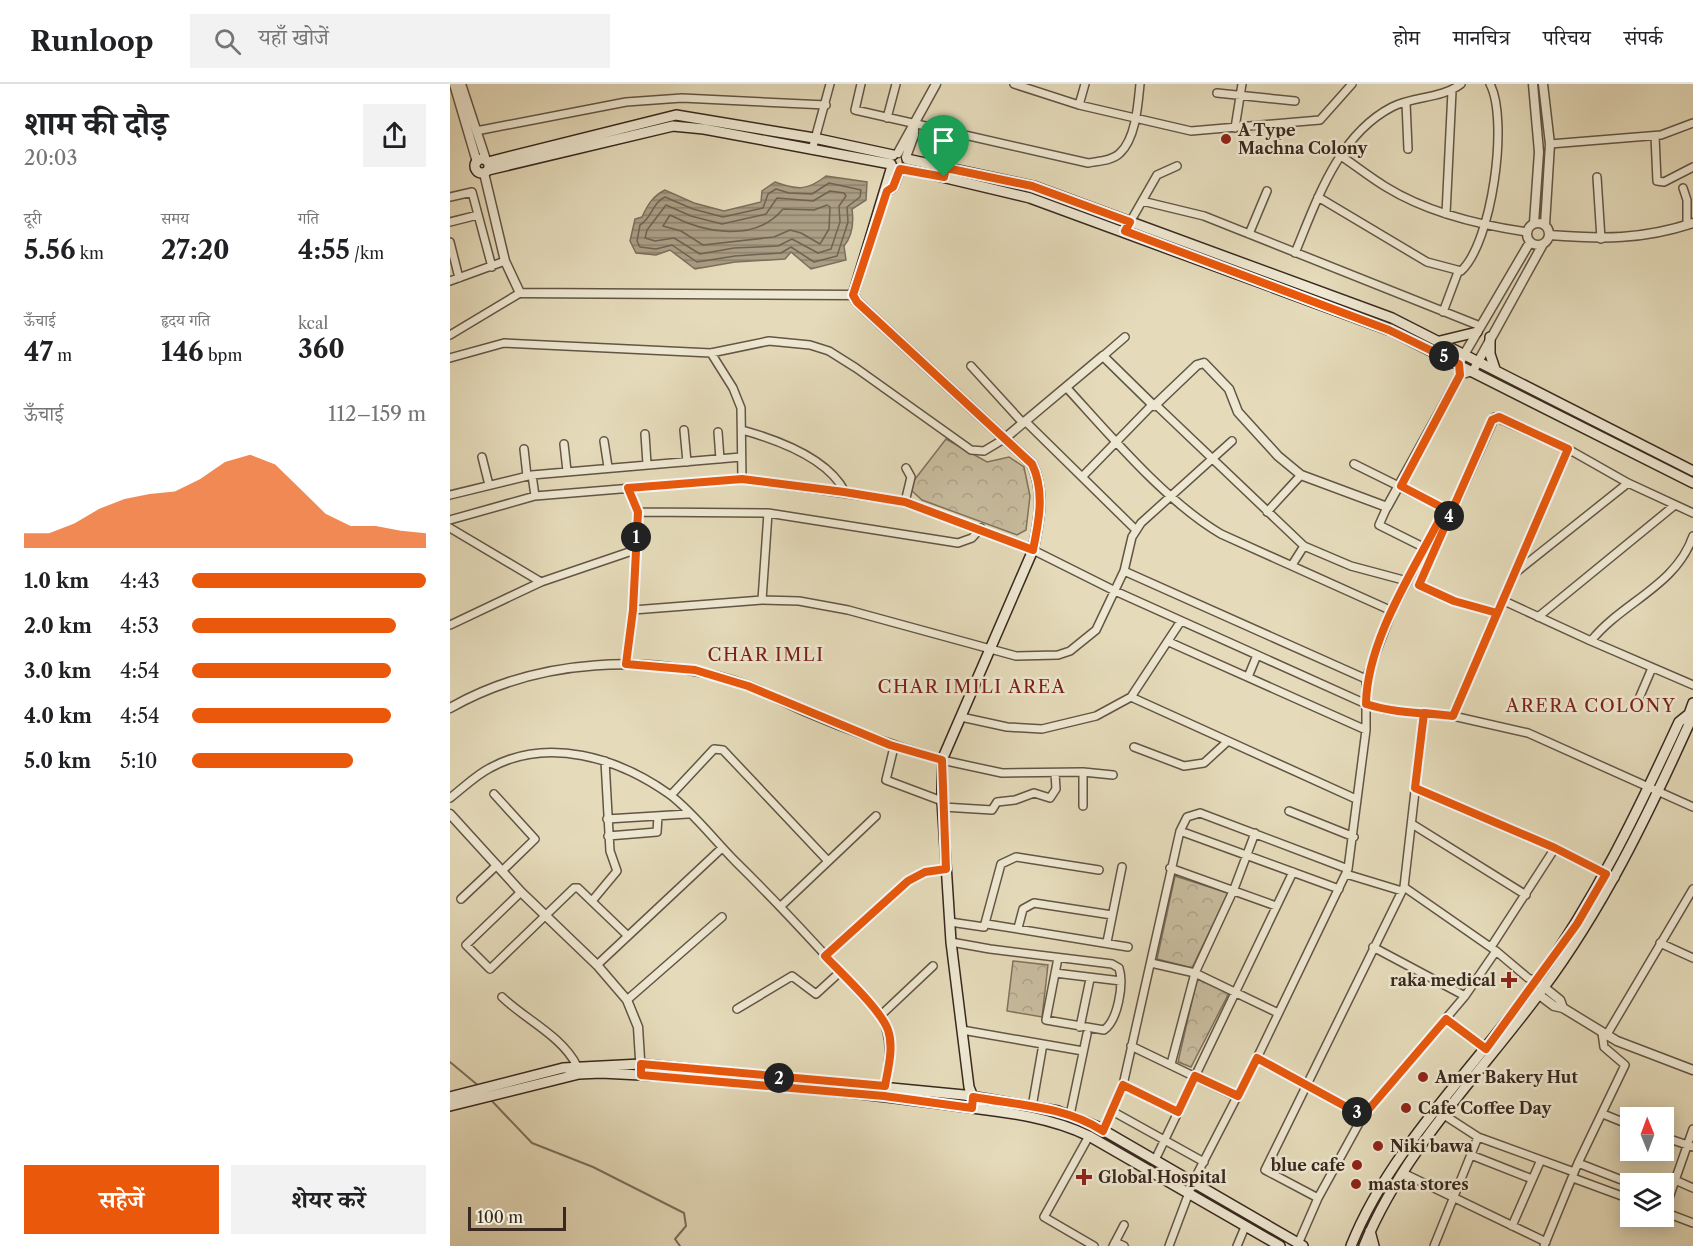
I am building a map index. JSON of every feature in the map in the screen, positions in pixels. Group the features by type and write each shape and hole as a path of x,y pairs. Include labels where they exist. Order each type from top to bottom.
{"main road":[{"path":"484,166 676,114 814,138 1030,198 1125,231 1410,339 1693,483"},
{"path":"484,166 673,126 812,150 899,161"},
{"path":"899,161 853,295 857,302 1032,464 1038,481 1039,523 1033,550 942,760 942,804 951,942 969,1093 967,1108"},
{"path":"945,173 1032,186 1416,329 1465,352 1693,471"},
{"path":"1340,312 1345,301"},
{"path":"1410,339 1416,329"},
{"path":"1440,341 1478,329"},
{"path":"1490,337 1490,354 1495,369"},
{"path":"1364,1246 1403,1173 1536,986 1610,876 1689,724 1689,714 1693,703"},
{"path":"1352,1246 1382,1186 1423,1127 1536,986"},
{"path":"450,1097 509,1080 578,1066 641,1064 885,1091 1066,1125 1280,1246"},
{"path":"450,1106 579,1074 641,1075 885,1091 969,1093 1070,1115 1155,1160 1300,1245"},
{"path":"1370,1231 1374,1246"}],"street":[{"path":"454,84 484,166"},
{"path":"462,84 476,131 505,261 520,293"},
{"path":"812,150 830,84"},
{"path":"861,84 855,110 915,126 1088,163 1107,160 1120,153 1137,119 1140,84"},
{"path":"887,118 896,84"},
{"path":"899,161 936,84"},
{"path":"1014,84 1024,85 1079,105 1191,131 1320,120 1352,84"},
{"path":"1079,105 1085,84"},
{"path":"1235,128 1242,84"},
{"path":"1295,253 1318,197 1341,156 1365,124 1394,106 1452,91 1461,84"},
{"path":"1443,312 1458,272 1464,268 1486,226 1499,132 1497,98 1490,84"},
{"path":"1527,232 1534,223 1539,152 1533,84"},
{"path":"1543,84 1550,144 1545,225 1549,235"},
{"path":"1446,214 1452,91"},
{"path":"1217,93 1295,101"},
{"path":"476,131 626,102 682,98 826,105"},
{"path":"1406,103 1408,148"},
{"path":"1550,144 1655,136 1693,123"},
{"path":"1655,136 1658,181 1664,182 1693,167"},
{"path":"1341,156 1388,188 1446,214 1486,226 1527,232"},
{"path":"1125,231 1157,175 1177,166"},
{"path":"1597,177 1601,238"},
{"path":"1549,235 1601,238 1659,234 1690,224 1683,188"},
{"path":"450,197 472,192 492,267"},
{"path":"1250,234 1267,192"},
{"path":"1318,197 1427,262 1458,272"},
{"path":"1142,201 1204,216 1443,312 1478,329"},
{"path":"450,222 478,215"},
{"path":"1534,223 1545,225"},
{"path":"1527,232 1530,242 1536,245 1543,244"},
{"path":"1460,375 1473,371 1549,235"},
{"path":"450,242 459,278"},
{"path":"1425,548 1379,525 1460,375 1459,364 1465,352 1530,242"},
{"path":"450,281 505,261"},
{"path":"450,335 520,293 853,295"},
{"path":"450,358 504,343 711,352 769,341 820,347 856,368 971,450 984,451 1004,439 1125,337"},
{"path":"711,352 733,388 741,408 742,479"},
{"path":"1103,356 1304,546 1351,566 1407,581"},
{"path":"1082,477 1197,365 1207,364 1229,389 1238,412 1278,456 1301,475 1387,507"},
{"path":"971,366 1024,422 1136,530"},
{"path":"1066,387 1171,494 1215,530 1392,611"},
{"path":"1497,613 1454,601 1419,585 1495,417 1568,449 1628,483 1693,513"},
{"path":"684,430 687,462"},
{"path":"742,430 769,437 804,454 838,478 844,492"},
{"path":"718,432 720,459"},
{"path":"645,434 647,464"},
{"path":"604,441 608,467"},
{"path":"633,610 762,600 799,601 825,605 1016,656 1052,656 1070,651 1096,630 1124,571 1136,530 1171,494 1232,441"},
{"path":"564,444 567,471"},
{"path":"524,449 535,496"},
{"path":"1453,716 1568,449"},
{"path":"482,457 489,484"},
{"path":"450,494 489,484 567,471 741,457"},
{"path":"1169,1246 1193,1182 1257,1058 1347,872 1354,837 1356,799 1366,730 1366,679 1392,611 1445,509 1354,464"},
{"path":"905,502 911,477 906,468"},
{"path":"1267,512 1301,475"},
{"path":"450,520 535,496 742,479 905,502 981,528 1033,550 1115,591 1366,704 1386,710 1453,716 1528,733 1693,807"},
{"path":"1513,575 1628,483"},
{"path":"626,664 633,610 638,512 628,488"},
{"path":"1538,617 1676,505"},
{"path":"638,512 768,513 958,543 972,538 981,528"},
{"path":"762,600 768,513"},
{"path":"450,528 541,582"},
{"path":"1591,641 1675,570 1687,554 1693,536"},
{"path":"1292,565 1304,546"},
{"path":"450,625 541,582 635,550"},
{"path":"1124,571 1366,679"},
{"path":"1502,600 1693,685"},
{"path":"961,717 1007,727 1042,729 1096,716 1131,697 1181,621"},
{"path":"1169,642 1366,730"},
{"path":"1248,677 1257,655"},
{"path":"450,708 484,691 518,680 571,669 626,664 695,670 748,686 894,747 942,760 1002,773 1083,772 1113,775"},
{"path":"1635,708 1652,668"},
{"path":"1131,697 1356,799"},
{"path":"1318,1198 1264,1170 1403,889 1424,713"},
{"path":"1134,747 1184,766 1204,763 1228,741"},
{"path":"894,747 886,780 942,804 992,810 998,802 1015,801 1027,795 1037,793 1050,798 1056,789 1055,773"},
{"path":"671,795 714,749 723,750 828,861"},
{"path":"450,798 489,768 517,757 561,752 605,760 635,773 671,795 781,906 880,1016 889,1031 890,1050 885,1091"},
{"path":"592,901 617,871 608,836 605,760"},
{"path":"1083,772 1083,806"},
{"path":"1415,788 1555,848 1610,876"},
{"path":"461,899 535,839 494,794"},
{"path":"1289,810 1354,837"},
{"path":"1103,1131 1123,1085 1180,831 1187,817 1200,813 1255,833 1347,872 1403,889 1493,949 1536,986 1560,1000 1563,1008 1604,1034 1693,1070"},
{"path":"450,814 521,892 597,965 627,1000 638,1027 641,1075"},
{"path":"608,819 688,814"},
{"path":"608,836 657,832 658,816"},
{"path":"781,906 876,816"},
{"path":"1412,824 1526,895"},
{"path":"1180,831 1339,889"},
{"path":"1172,1064 1195,973 1234,889 1255,833"},
{"path":"597,965 722,848"},
{"path":"1300,1245 1318,1198 1363,1116 1465,996 1555,848"},
{"path":"987,924 1001,864 1006,859 1016,857 1099,870"},
{"path":"1107,942 1122,867"},
{"path":"1170,868 1234,889 1276,906"},
{"path":"825,956 908,881 925,872 946,869"},
{"path":"1155,1160 1293,872"},
{"path":"521,892 466,945 490,969 548,916 574,888 592,901 628,936"},
{"path":"1403,1173 1545,1244 1578,1163 1625,1065 1604,1047 1604,1034 1693,889"},
{"path":"1017,928 1023,909 1034,903 1112,915"},
{"path":"627,1000 722,917"},
{"path":"950,922 977,927 984,927 987,924 1017,928 1128,947"},
{"path":"951,942 1112,964 1119,968 1121,981 1109,1027 1104,1030 1046,1020 1058,958"},
{"path":"1660,943 1693,958"},
{"path":"1373,947 1465,996"},
{"path":"1150,963 1195,973 1237,991 1278,1013"},
{"path":"880,1016 933,966"},
{"path":"737,1009 792,976 816,994 840,972"},
{"path":"1055,974 1121,981"},
{"path":"1080,1027 1090,978"},
{"path":"502,997 517,1012 566,1049 578,1066"},
{"path":"1446,1019 1486,1049"},
{"path":"962,1030 1083,1051"},
{"path":"1070,1115 1087,1034"},
{"path":"1032,1107 1042,1044"},
{"path":"1131,1046 1238,1096"},
{"path":"1257,1058 1363,1116"},
{"path":"1123,1085 1178,1112"},
{"path":"1112,1111 1204,1162"},
{"path":"1603,1114 1620,1121"},
{"path":"1444,1115 1478,1137 1620,1195"},
{"path":"1693,1129 1690,1146 1675,1180 1693,1188"},
{"path":"1089,1136 1044,1217 1094,1246"},
{"path":"1434,1246 1478,1137"},
{"path":"1674,1140 1690,1146"},
{"path":"1471,1155 1532,1179"},
{"path":"1512,1226 1540,1162"},
{"path":"1578,1163 1620,1179"},
{"path":"1674,1216 1693,1223"},
{"path":"1124,1225 1114,1244 1124,1246"},
{"path":"1237,1246 1245,1227"}],"green space":[{"path":"946,439 987,462 1009,457 1024,467 1030,496 1026,530 1017,535 922,500 912,491 912,483"},
{"path":"1175,876 1228,893 1192,968 1157,959"},
{"path":"1013,961 1048,965 1042,1017 1007,1011"},
{"path":"1197,979 1229,993 1191,1067 1178,1062"}],"water":[{"path":"826,176 867,182 866,200 852,209 852,229 844,246 846,260 811,269 791,252 785,259 735,262 695,269 670,250 656,255 636,253 630,241 635,219 642,217 651,201 665,190 694,203 724,211 761,202 762,191 775,182 802,188"}],"waterway":[{"path":"450,1062 480,1087"},
{"path":"491,1100 532,1143 593,1167 684,1213 686,1226 675,1239 680,1246"}],"place":[{"name":"A Type Machna Colony","path":"1226,139"},
{"name":"raka medical","path":"1509,980"},
{"name":"Amer Bakery Hut","path":"1423,1077"},
{"name":"Cafe Coffee Day","path":"1406,1108"},
{"name":"Niki bawa","path":"1378,1146"},
{"name":"blue cafe","path":"1357,1165"},
{"name":"Global Hospital","path":"1084,1177"},
{"name":"masta stores","path":"1356,1184"}],"district":[{"name":"CHAR IMLI","path":"766,655"},
{"name":"CHAR IMILI AREA","path":"972,687"},
{"name":"ARERA COLONY","path":"1591,706"}],"route":[{"path":"944,177 900,169 893,187 887,191 853,288 853,295 857,302 1032,464 1040,494 1039,523 1033,550 981,528 905,502 844,492 742,479 628,488 638,512 633,610 626,664 695,670 748,686 890,745 942,760 946,869 925,872 908,881 825,956 882,1018 889,1031 890,1050 885,1086 641,1064 641,1075 884,1096 972,1108 973,1097 1070,1115 1103,1131 1123,1085 1178,1112 1195,1076 1238,1096 1257,1058 1363,1116 1446,1019 1486,1049 1577,924 1606,874 1555,848 1415,788 1424,713 1453,716 1497,613 1454,601 1419,585 1492,420 1499,417 1568,449 1453,716 1444,715 1424,713 1386,710 1366,704 1366,679 1392,611 1445,509 1401,486 1460,375 1459,364 1389,330 1125,231 1130,222 1032,186 946,168 944,177"}]}
